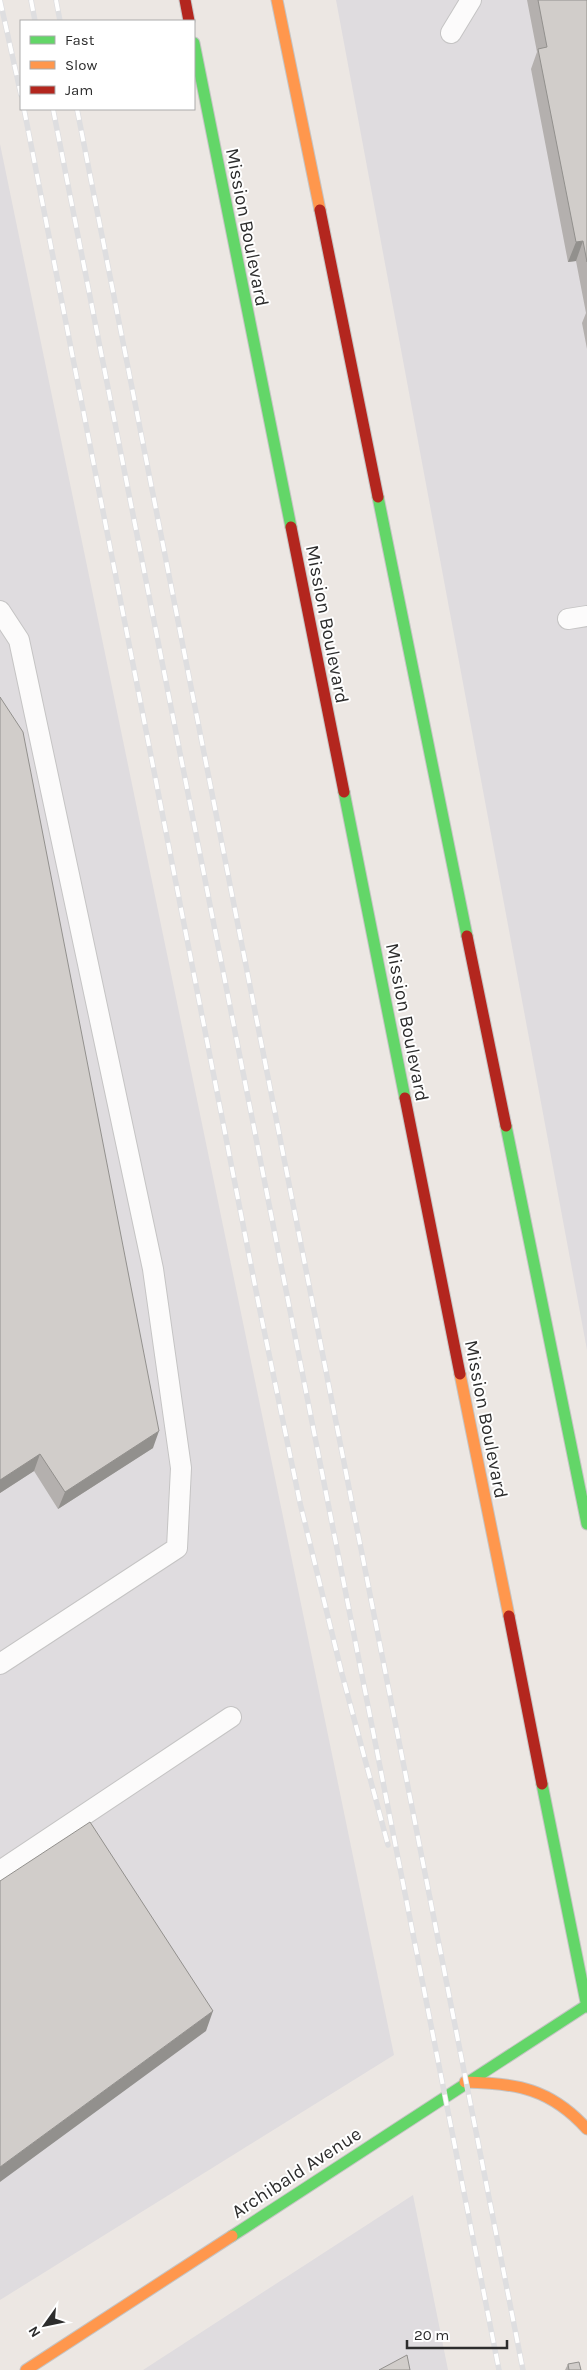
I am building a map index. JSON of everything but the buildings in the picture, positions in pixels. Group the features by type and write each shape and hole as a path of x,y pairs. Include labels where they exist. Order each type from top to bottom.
{"main road":[{"path":"185,0 189,20"},
{"path":"278,0 587,1524"},
{"name":"Mission Boulevard","path":"195,48 587,2006"},
{"name":"Archibald Avenue","path":"26,2370 465,2082 587,2006"},
{"path":"465,2082 502,2082 532,2089 556,2099 573,2111 587,2129"}],"lane":[{"path":"451,33 471,0"},
{"path":"0,611 19,640 151,1259 180,1468 177,1548 0,1664"},
{"path":"0,1871 230,1718"}],"shaded area":[{"path":"336,0 587,0 587,1350"},
{"path":"0,144 394,2055 0,2300"},
{"path":"413,2195 448,2370 143,2370"}],"railway":[{"path":"0,0 20,90"},
{"path":"31,0 35,20"},
{"path":"56,0 60,20"},
{"path":"24,110 259,1306 300,1503 342,1674 388,1845"},
{"path":"53,110 499,2370"},
{"path":"77,110 523,2370"}],"traffic: fast":[{"path":"195,48 291,527"},
{"path":"378,497 467,936"},
{"path":"344,792 405,1098"},
{"path":"506,1126 587,1524"},
{"path":"542,1784 587,2007"},
{"path":"232,2236 587,2005"}],"traffic: slow":[{"path":"277,0 320,210"},
{"path":"460,1374 509,1616"},
{"path":"465,2082 501,2084 532,2091 560,2105 587,2129"},
{"path":"26,2370 232,2236"}],"traffic: jam":[{"path":"185,0 189,20"},
{"path":"320,210 378,497"},
{"path":"291,527 344,792"},
{"path":"467,936 506,1126"},
{"path":"405,1098 460,1374"},
{"path":"509,1616 542,1784"}]}
